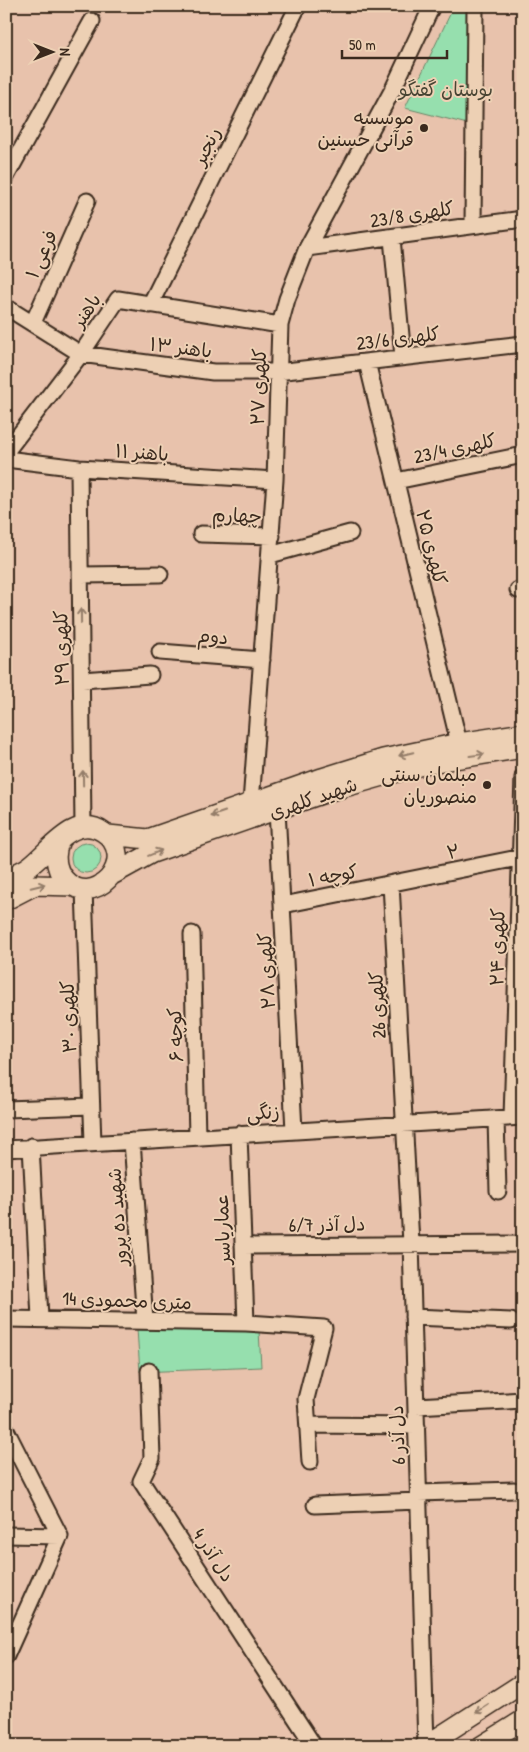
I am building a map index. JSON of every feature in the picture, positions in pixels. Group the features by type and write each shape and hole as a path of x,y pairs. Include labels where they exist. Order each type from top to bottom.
{"main road":[{"name":"شهید کلهری","path":"108,835 148,839 383,759 459,742 523,733"},
{"name":"شهید کلهری","path":"112,875 152,853 387,773 461,757 523,748"},
{"path":"6,879 26,868 68,832 83,827 99,829 108,835 114,844 117,855 116,866 112,875 104,883 94,888 35,885 6,900"},
{"path":"60,840 55,860 58,871 64,880 78,887"},
{"path":"426,1745 523,1683"},
{"path":"481,1746 523,1720"}],"street":[{"name":"رنجبر","path":"150,304 298,6"},
{"name":"کلهری ۲۷","path":"251,803 276,480 277,372 280,325 287,299 307,248 393,88 432,6"},
{"path":"473,225 476,6"},
{"path":"6,177 92,21"},
{"name":"فرعی ۱","path":"32,323 87,201"},
{"name":"کلهری 23/8","path":"307,248 523,219"},
{"path":"392,238 403,357"},
{"name":"باهنر","path":"6,452 81,354 118,299 280,325"},
{"path":"6,306 81,354"},
{"name":"کلهری 23/6","path":"277,372 523,344"},
{"name":"باهنر ۱۳","path":"81,354 213,372 277,372"},
{"name":"کلهری ۲۵","path":"367,362 459,742"},
{"name":"کلهری 23/4","path":"396,481 523,455"},
{"name":"باهنر ۱۱","path":"6,459 79,468 276,480"},
{"name":"کلهری ۲۹","path":"79,468 83,827"},
{"path":"270,555 350,533"},
{"name":"چهارم","path":"201,534 272,536"},
{"path":"80,575 160,574"},
{"name":"دوم","path":"160,652 262,660"},
{"path":"82,680 150,675"},
{"name":"کلهری ۲۴","path":"517,1117 523,777"},
{"name":"کلهری ۲۸","path":"277,810 294,1130"},
{"name":"۲","path":"391,884 521,857"},
{"name":"۱ کوچه","path":"283,905 391,884"},
{"name":"کلهری 26","path":"391,884 403,1124"},
{"name":"کلهری ۳۰","path":"78,887 93,1143"},
{"name":"۶ کوچه","path":"192,934 198,1136"},
{"path":"6,1109 91,1106"},
{"name":"زنگی","path":"6,1149 517,1117"},
{"path":"496,1119 498,1191"},
{"name":"دل آذر 6","path":"403,1124 411,1243 426,1745"},
{"name":"عماریاسر","path":"239,1134 246,1323"},
{"name":"شهید ده پرور","path":"132,1141 144,1321"},
{"path":"31,1146 40,1318"},
{"name":"دل آذر 6/7","path":"243,1246 411,1243 523,1244"},
{"path":"413,1317 511,1321"},
{"name":"14 متری محمودی","path":"6,1319 40,1318 246,1323 324,1328 306,1399 308,1425"},
{"name":"دل آذر 4","path":"149,1371 152,1458 141,1481 314,1746"},
{"path":"416,1406 523,1400"},
{"path":"310,1462 308,1425 416,1426"},
{"path":"6,1430 11,1445 60,1536"},
{"path":"315,1505 514,1490"},
{"path":"6,1535 60,1536"},
{"path":"6,1656 60,1536"}],"green space":[{"name":"بوستان گفتگو","path":"454,6 475,6 475,126 405,108"},
{"path":"86,843 97,847 101,858 97,869 86,873 75,869 71,858 75,847"},
{"path":"137,1329 259,1330 261,1367 140,1372"}],"place":[{"name":"موسسه قرآنی حسنین","path":"424,128"},
{"name":"مبلمان سنتی منصوریان","path":"487,785"}]}
